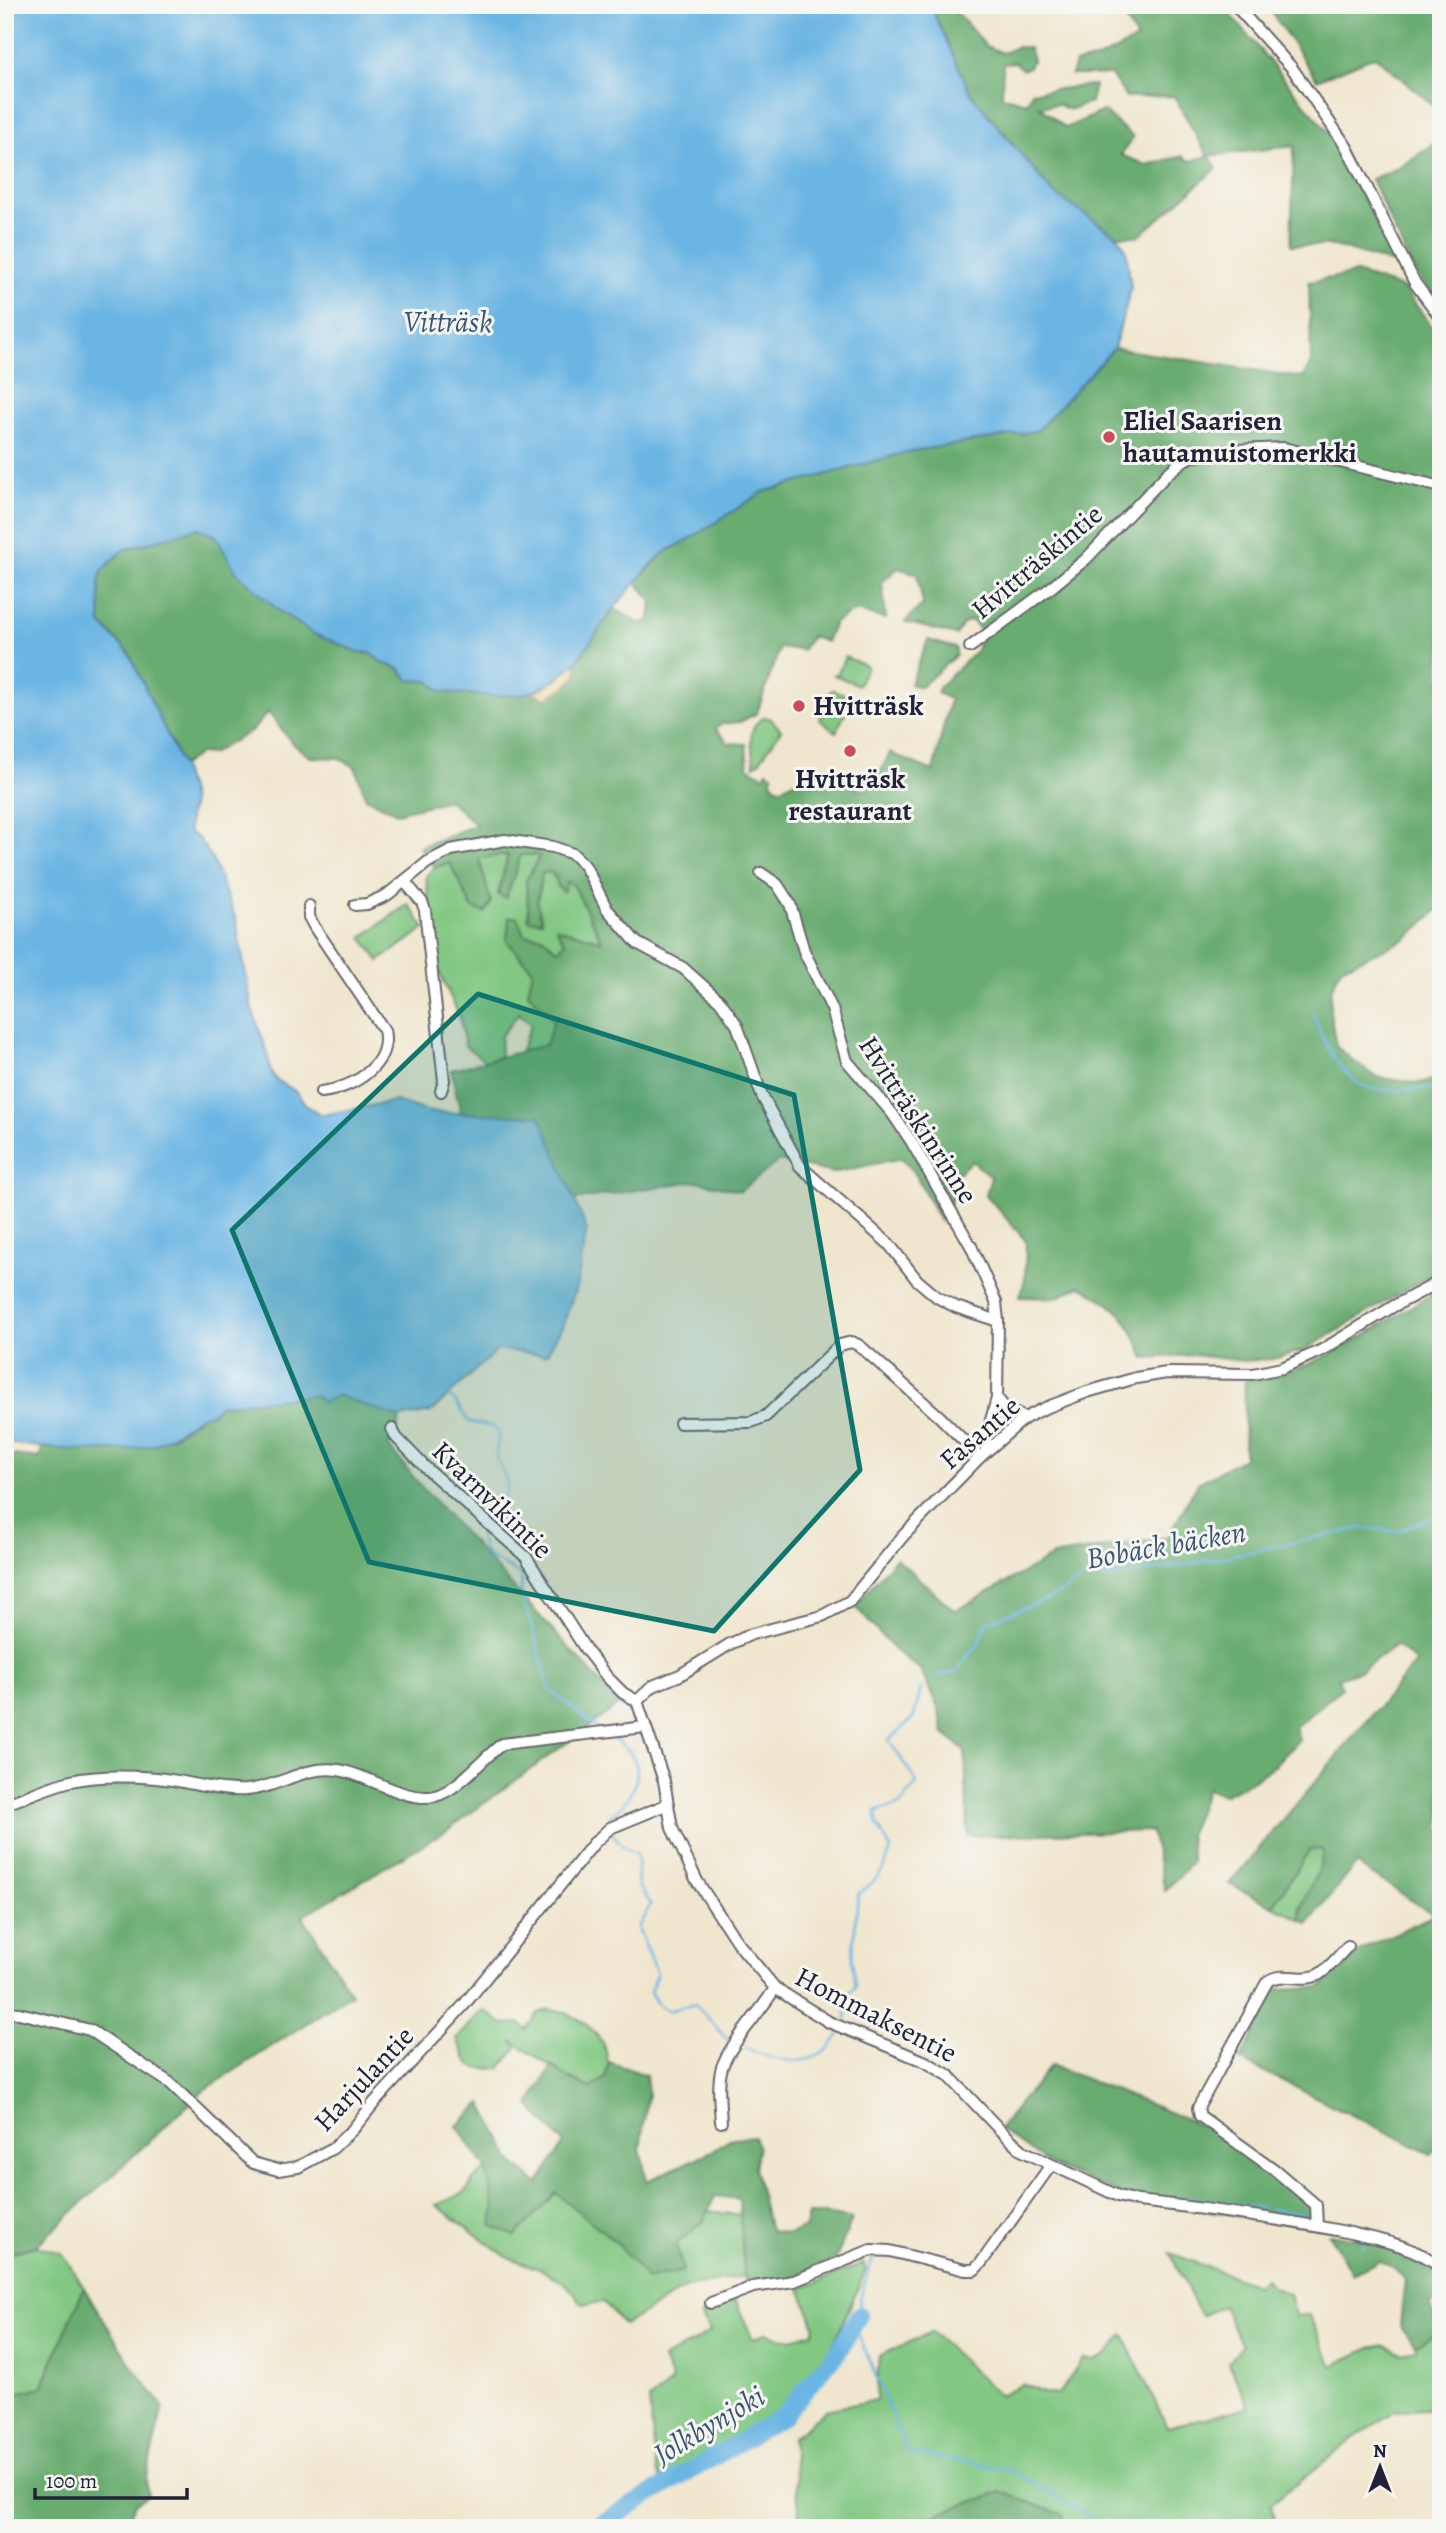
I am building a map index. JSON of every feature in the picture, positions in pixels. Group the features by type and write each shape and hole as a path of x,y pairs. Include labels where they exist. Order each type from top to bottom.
{"street":[{"path":"1235,5 1292,68 1346,146 1415,283 1441,318"},
{"name":"Hvitträskintie","path":"970,647 1086,559 1168,473 1193,456 1245,449 1284,448 1441,487"},
{"path":"355,905 367,904 387,895 428,862 451,850 505,840 553,846 573,854 585,866 607,909 637,943 683,968 720,1001 737,1025 762,1096 800,1166 880,1236 917,1280 937,1297 956,1307 998,1321"},
{"name":"Hvitträskinrinne","path":"761,873 776,884 790,904 804,951 832,1009 847,1061 892,1113 911,1141 971,1246 996,1302 997,1398 983,1454"},
{"path":"404,881 422,902 425,910 444,1081 441,1091"},
{"path":"309,906 309,917 315,928 384,1030 386,1038 381,1058 372,1069 338,1091 321,1092"},
{"name":"Fasantie","path":"637,1701 653,1686 680,1675 730,1644 752,1634 795,1625 840,1608 850,1601 903,1536 983,1454 1025,1418 1087,1392 1136,1378 1167,1373 1253,1374 1282,1368 1322,1350 1441,1281"},
{"path":"680,1423 751,1422 760,1419 800,1385 840,1345 852,1342 860,1346 983,1454"},
{"path":"997,1398 1004,1408 1025,1418"},
{"name":"Kvarnvikintie","path":"393,1429 396,1437 427,1469 526,1557 607,1678 623,1693 637,1701"},
{"name":"Hommaksentie","path":"637,1701 664,1781 672,1828 697,1881 737,1942 775,1989 829,2022 926,2062 948,2075 1023,2151 1128,2199 1317,2226 1390,2242 1439,2261"},
{"path":"5,1804 71,1781 109,1777 156,1778 243,1790 266,1787 314,1769 340,1770 417,1796 436,1796 467,1776 502,1744 645,1727"},
{"name":"Harjulantie","path":"5,2012 90,2030 170,2083 253,2163 278,2170 298,2167 333,2148 353,2129 374,2102 463,2006 594,1843 610,1828 666,1805"},
{"path":"1317,2226 1316,2205 1275,2170 1200,2116 1198,2108 1267,1982 1273,1977 1318,1975 1348,1946"},
{"path":"721,2122 719,2097 722,2068 730,2052 775,1989"},
{"path":"711,2304 752,2287 794,2281 872,2250 890,2251 974,2270 1051,2165"}],"highlighted area":[{"path":"478,994 794,1095 860,1470 714,1631 369,1562 232,1230"}],"green space":[{"path":"930,5 950,5 986,46 1003,53 1017,47 1029,48 1033,59 1029,67 1023,70 1015,62 1003,64 1002,96 1027,103 1032,92 1095,85 1091,102 1069,110 1058,104 1040,107 1066,128 1103,111 1133,137 1121,155 1146,165 1182,156 1189,161 1208,156 1174,96 1126,97 1111,75 1071,75 1075,63 1100,58 1137,39 1117,5 1223,5 1342,149 1395,264 1334,246 1291,245 1294,146 1209,156 1217,168 1139,236 1117,236 1053,193 971,94"},
{"path":"1267,5 1441,5 1441,112 1375,56 1317,80"},
{"path":"1441,139 1441,307 1412,268 1371,179 1398,168"},
{"path":"1356,273 1403,288 1441,338 1441,907 1406,939 1341,968 1331,990 1330,1012 1336,1046 1376,1077 1417,1083 1441,1079 1441,1269 1303,1351 1273,1359 1245,1361 1193,1355 1145,1358 1121,1314 1080,1286 1056,1298 1020,1297 1025,1279 1026,1241 986,1195 991,1177 972,1161 956,1175 957,1190 940,1221 916,1175 902,1158 833,1173 779,1161 740,1191 696,1181 574,1200 540,1116 461,1114 451,1070 546,1045 554,1020 528,993 533,970 507,941 509,917 517,917 525,935 542,936 557,950 565,943 556,928 602,941 574,886 568,881 563,892 551,872 542,873 537,903 542,921 529,920 526,881 539,857 521,855 506,898 498,895 508,855 479,858 491,903 485,913 472,908 450,863 435,867 419,847 476,825 449,800 397,813 366,798 355,767 339,758 310,757 292,743 268,712 253,730 211,754 201,753 182,766 129,653 101,624 99,580 103,570 123,550 198,528 216,536 236,572 314,634 359,652 370,653 383,663 399,668 409,680 429,681 442,692 519,695 530,692 546,698 576,677 576,662 614,608 639,623 650,621 652,601 636,582 665,552 763,492 907,452 1037,431 1114,348 1303,378 1311,362 1309,282","holes":["898,568 917,574 923,604 905,622 956,635 963,624 971,620 981,630 976,651 940,686 937,693 950,699 933,771 890,753 872,787 864,790 852,786 852,777 835,769 824,769 816,785 800,779 782,788 773,784 773,775 767,771 764,776 748,767 746,744 728,743 715,728 722,724 740,722 757,713 780,647 802,650 812,636 826,642 834,623 855,611 886,619 882,582"]},
{"path":"928,640 956,648 956,655 921,687 910,684"},
{"path":"845,657 867,666 858,685 834,675 838,673"},
{"path":"833,690 844,694 850,704 836,732 820,720 825,699"},
{"path":"764,717 771,719 781,730 759,762 754,765 752,732"},
{"path":"508,855 498,894 521,855 539,857 526,882 529,920 542,920 537,903 542,873 551,872 563,891 568,881 574,886 602,941 558,928 565,943 558,950 542,936 507,941 533,970 528,993 554,1020 546,1045 520,1052 531,1025 519,1013 501,1036 500,1057 485,1061 465,1046 460,1018 435,962 426,876 435,867 450,863 472,908 491,903 479,858"},
{"path":"408,904 425,928 379,961 362,937"},
{"path":"1441,1288 1441,2142 1431,2154 1240,2060 1277,1989 1320,1987 1362,1949 1434,1915 1356,1864 1308,1924 1301,1920 1303,1902 1319,1869 1323,1850 1310,1849 1273,1906 1229,1884 1416,1662 1396,1645 1361,1670 1338,1678 1342,1688 1295,1727 1299,1739 1274,1765 1256,1779 1224,1795 1207,1788 1189,1834 1192,1862 1165,1891 1151,1831 968,1836 965,1750 944,1734 938,1708 920,1669 894,1650 855,1606 896,1558 955,1611 1053,1556 1168,1537 1198,1483 1244,1458 1245,1381 1270,1377 1321,1359"},
{"path":"337,1395 400,1418 396,1437 388,1446 420,1485 620,1704 446,1831 303,1916 351,1994 202,2092 36,2246 5,2254 5,1454 40,1458 42,1447 58,1449 172,1437 204,1414 214,1412 219,1405"},
{"path":"1310,1849 1324,1850 1321,1868 1300,1907 1301,1920 1273,1906"},
{"path":"549,2009 568,2014 587,2025 606,2051 608,2068 605,2078 591,2088 570,2079 512,2041 517,2048 500,2068 475,2068 467,2061 457,2039 478,2015 485,2011 503,2024 520,2023 526,2030 538,2013"},
{"path":"609,2062 646,2075 648,2093 640,2149 647,2181 710,2152 733,2138 754,2136 758,2146 754,2168 770,2231 790,2234 805,2227 808,2214 852,2219 836,2259 789,2279 745,2283 739,2199 715,2196 703,2222 676,2244 683,2271 647,2279 617,2243 556,2193 515,2236 492,2226 494,2208 486,2168 457,2126 482,2103 513,2163 538,2184 564,2143 529,2105 552,2066 570,2079 591,2088 605,2078"},
{"path":"1051,2065 1221,2133 1316,2205 1317,2226 1138,2201 1051,2165 999,2129"},
{"path":"486,2168 494,2208 515,2235 556,2192 617,2243 648,2279 676,2244 703,2222 708,2211 740,2215 744,2276 687,2287 624,2325 604,2302 583,2304 564,2282 542,2270 507,2257 436,2205 465,2193 474,2179"},
{"path":"1329,2234 1389,2246 1430,2264 1441,2274 1441,2298 1429,2305 1440,2332 1415,2345 1400,2325 1405,2279 1390,2265 1379,2261 1352,2274"},
{"path":"36,2246 62,2253 84,2288 42,2387 5,2396 5,2254"},
{"path":"1170,2253 1256,2285 1265,2279 1273,2287 1289,2294 1295,2316 1309,2315 1333,2366 1370,2348 1384,2345 1402,2353 1416,2350 1415,2345 1440,2332 1441,2408 1395,2411 1354,2438 1271,2504 1276,2528 1064,2528 1063,2515 1002,2492 933,2515 880,2523 872,2528 801,2528 792,2438 826,2410 876,2400 879,2356 932,2332 1000,2396 1022,2384 1044,2393 1058,2395 1083,2359 1102,2357 1123,2334 1167,2427 1249,2407 1229,2363 1242,2346 1223,2306 1201,2316"},
{"path":"863,2263 866,2270 817,2381 802,2401 664,2482 657,2473 649,2400 672,2382 663,2359 710,2332 701,2315 735,2300 753,2339 768,2332 785,2339 813,2333 815,2326 800,2289"},
{"path":"84,2288 132,2366 163,2406 146,2478 148,2495 135,2504 126,2528 5,2528 5,2396 42,2387"},
{"path":"1002,2492 1063,2515 1064,2528 872,2528 880,2523 933,2515"}],"sand":[{"path":"576,662 577,676 564,688 546,698 530,692 556,680"}],"water":[{"name":"Vitträsk","path":"5,5 930,5 971,94 1053,193 1117,236 1126,249 1131,288 1114,348 1037,431 907,452 763,492 665,552 614,608 576,662 556,680 538,690 519,695 492,696 442,692 429,681 409,680 399,668 383,663 370,653 359,652 314,634 278,610 236,572 216,536 198,528 123,550 103,570 99,580 101,624 129,653 182,766 191,797 189,832 199,839 212,859 236,920 252,1009 268,1054 270,1069 276,1080 295,1091 307,1106 322,1115 395,1101 430,1112 540,1116 587,1230 576,1288 563,1325 546,1355 497,1350 431,1412 400,1418 337,1395 323,1403 315,1395 219,1405 214,1412 198,1418 168,1438 136,1448 79,1450 5,1443"}],"waterway":[{"path":"1314,1013 1327,1046 1343,1069 1361,1085 1386,1090 1441,1087"},
{"name":"Bobäck bäcken","path":"448,1396 455,1401 469,1422 493,1427 499,1432 496,1455 507,1482 507,1489 503,1498 487,1513"},
{"name":"Bobäck bäcken","path":"933,1676 957,1672 967,1655 978,1645 987,1622 1053,1597 1085,1577 1110,1578 1195,1563 1362,1528 1397,1531 1441,1515"},
{"name":"Bobäck bäcken","path":"479,1525 486,1554 522,1576 521,1591 550,1690 597,1728"},
{"name":"Bobäck bäcken","path":"846,2019 847,2007 841,2001 856,1986 852,1962 858,1894 879,1875 891,1849 877,1824 876,1812 901,1804 917,1783 889,1740 914,1717 921,1688"},
{"name":"Bobäck bäcken","path":"609,1817 629,1796 637,1770 630,1752 612,1737"},
{"name":"Bobäck bäcken","path":"613,1834 624,1847 637,1854 638,1886 651,1904 638,1928 657,1973 650,1992 658,2005 668,2011 695,2004 729,2041"},
{"name":"Bobäck bäcken","path":"746,2048 772,2058 798,2061 811,2059 822,2054 840,2033"},
{"path":"1177,2197 1263,2208"},
{"path":"1271,2209 1311,2216"},
{"path":"1364,2248 1366,2238"},
{"path":"873,2257 860,2299 858,2333 905,2447 912,2454 971,2462 1015,2472 1108,2528"},
{"name":"Jolkbynjoki","path":"593,2528 782,2417 838,2352 859,2315"}],"place":[{"name":"Eliel Saarisen hautamuistomerkki","path":"1109,437"},
{"name":"Hvitträsk","path":"799,706"},
{"name":"Hvitträsk restaurant","path":"850,751"}]}
